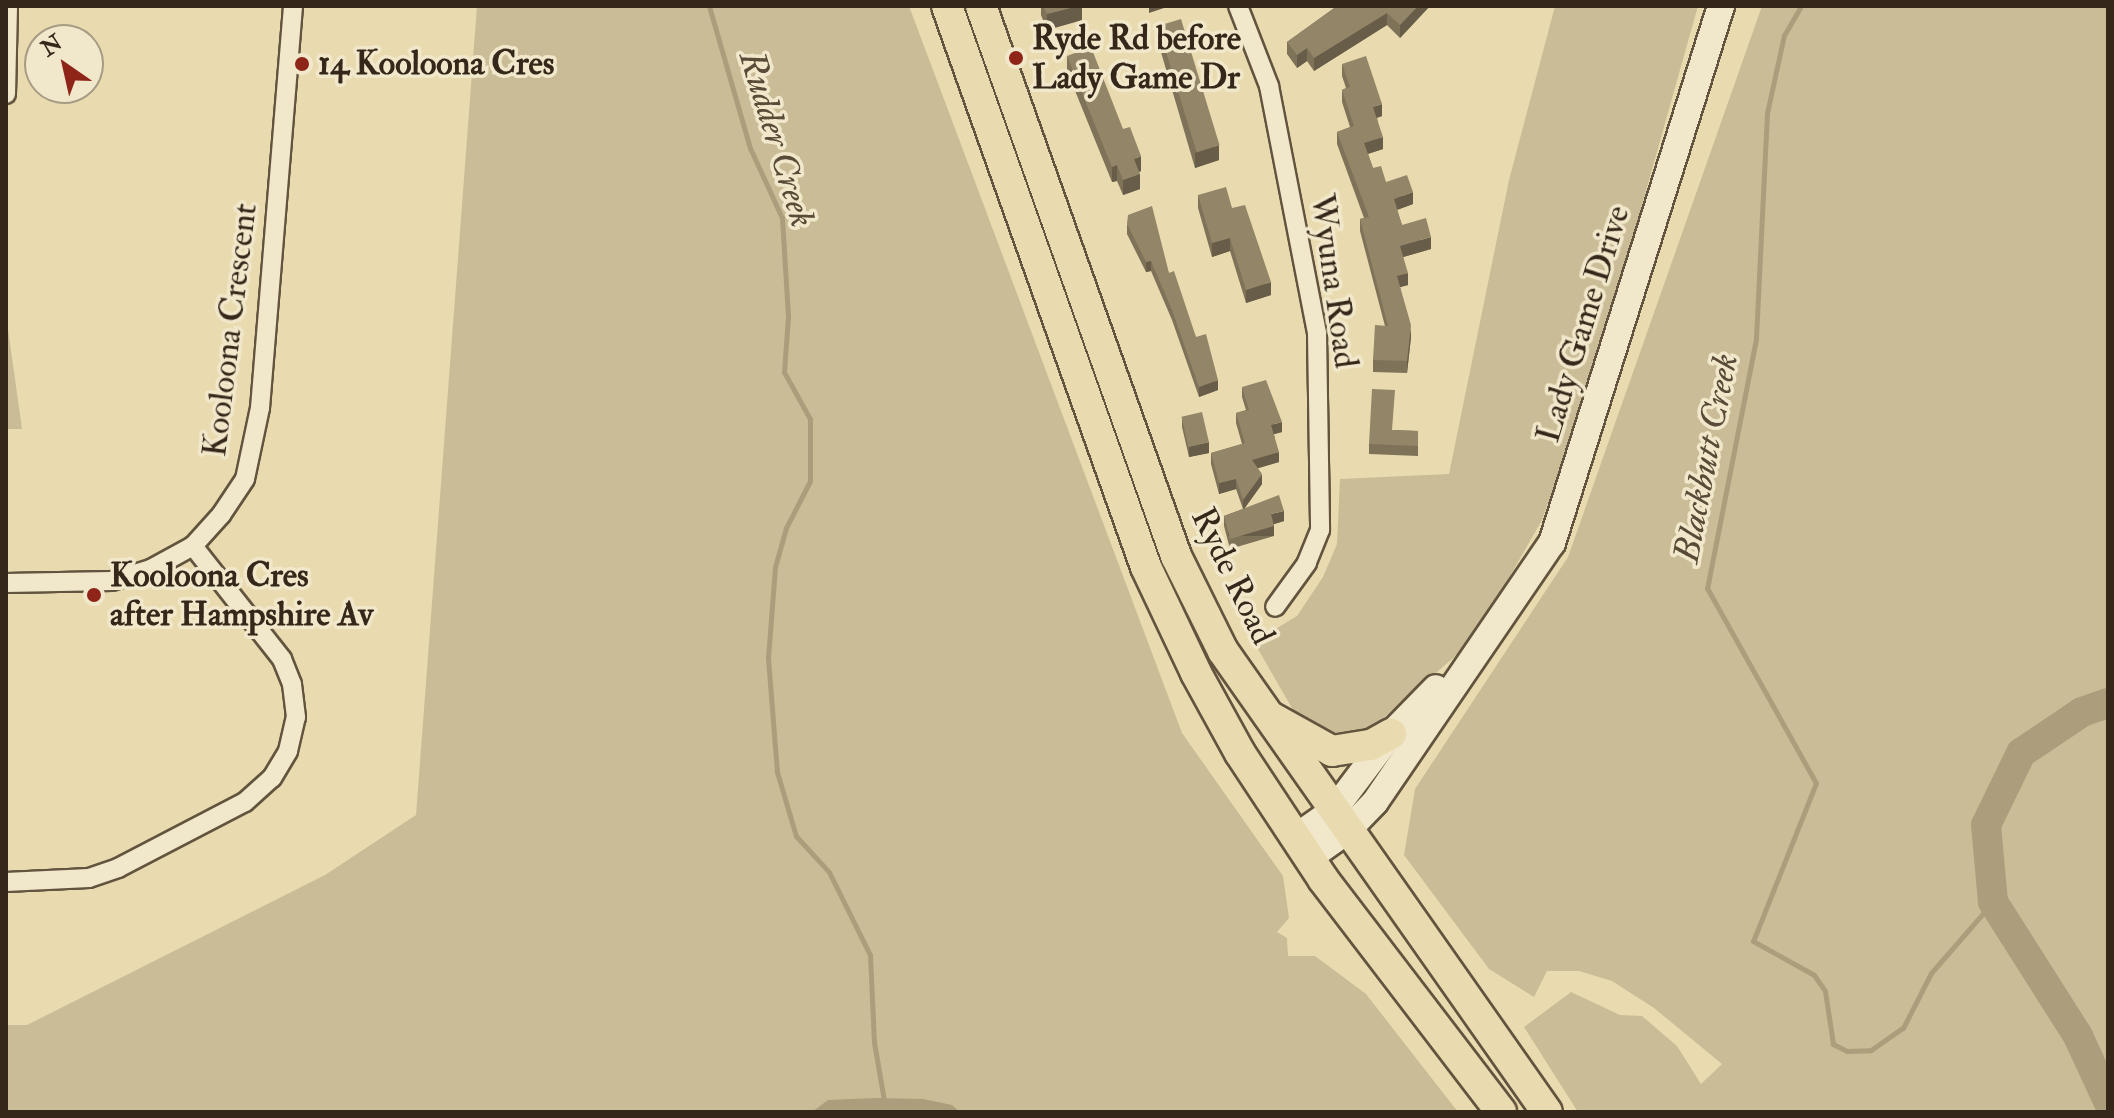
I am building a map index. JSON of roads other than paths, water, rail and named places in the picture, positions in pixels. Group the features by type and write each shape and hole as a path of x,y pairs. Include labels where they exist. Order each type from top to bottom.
{"highway":[{"name":"Ryde Road","path":"947,6 1146,567 1240,753 1302,848 1501,1112"},
{"name":"Ryde Road","path":"981,6 1176,556 1223,651 1547,1112"},
{"path":"1264,713 1332,751 1359,748 1391,734"}],"main road":[{"name":"Lady Game Drive","path":"1302,848 1340,821 1375,802 1478,646 1552,543 1721,6"},
{"name":"Lady Game Drive","path":"1340,821 1391,734 1478,646"}],"street":[{"path":"6,94 8,6"},
{"name":"Kooloona Crescent","path":"6,583 112,581 151,569 193,546 221,515 245,479 256,439 293,6"},
{"name":"Wyuna Road","path":"1238,6 1269,86 1317,333 1320,530 1307,563 1275,607"},
{"path":"6,882 89,878 118,868 245,802 272,778 288,751 296,717 292,684 282,659 193,546"}],"waterway":[{"name":"Rudder Creek","path":"709,6 750,148 782,218 788,317 784,372 810,419 810,481 786,528 775,567 768,658 777,772 796,836 829,872 870,955 874,1042 886,1112"},
{"name":"Blackbutt Creek","path":"1801,6 1784,35 1767,113 1756,339 1707,588 1816,783 1753,941 1814,975 1825,991 1833,1044 1847,1051 1871,1050 1903,1028 1931,973 1993,902"},
{"path":"2108,703 2082,712 2021,753 1986,825 1993,902 2078,1036 2108,1101"}],"place":[{"name":"Ryde Rd before Lady Game Dr","path":"1016,58"},
{"name":"14 Kooloona Cres","path":"302,64"},
{"name":"Kooloona Cres after Hampshire Av","path":"94,595"}]}
